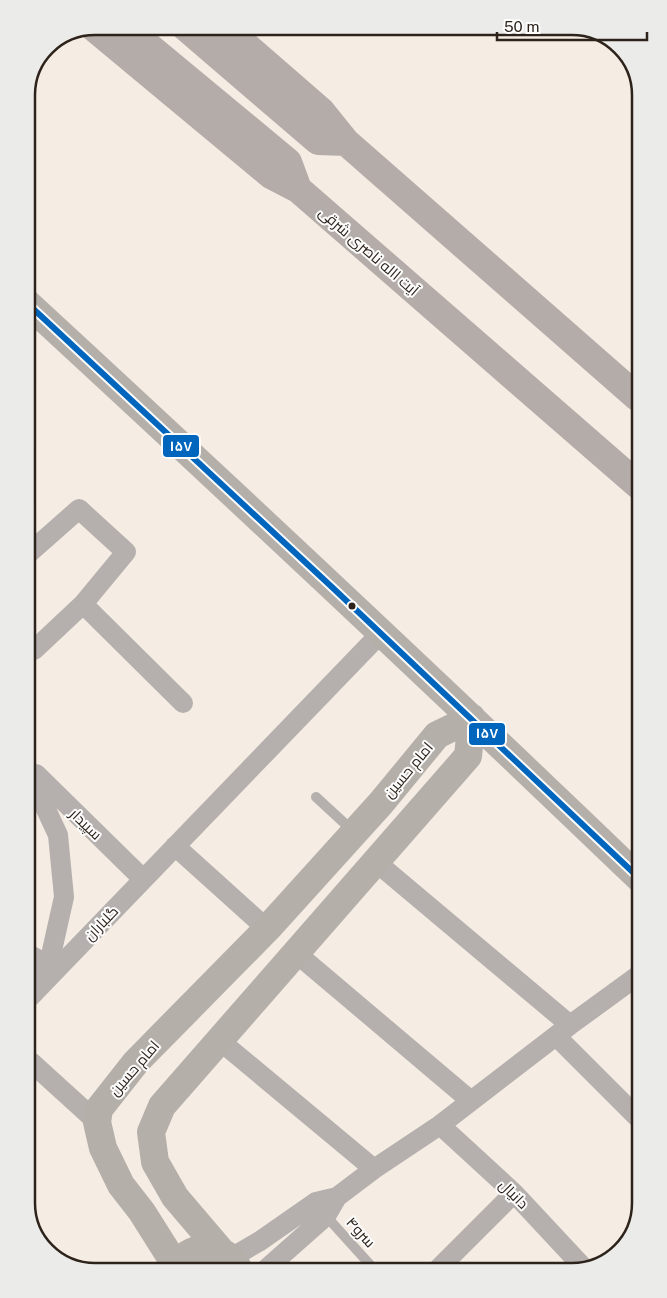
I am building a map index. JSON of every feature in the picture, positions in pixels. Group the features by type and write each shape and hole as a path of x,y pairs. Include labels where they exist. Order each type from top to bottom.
{"highway":[{"name":"آیت االه ناصری شرقی","path":"103,35 271,175 298,189 632,480"},
{"path":"135,35 288,162 298,189"},
{"path":"194,35 318,141 346,142"},
{"path":"233,35 321,111 346,142 632,393"}],"street":[{"path":"35,310 472,718 632,871"},
{"path":"35,548 79,509 126,552 83,604 35,649"},
{"path":"83,604 183,703"},
{"name":"گلباران","path":"35,991 381,633"},
{"path":"230,1260 175,1197 155,1162 151,1132 162,1106 468,756 472,718"},
{"name":"امام حسین","path":"97,1122 99,1109 136,1062 267,930 381,803 437,736 472,718"},
{"name":"سپیدار","path":"35,774 143,879"},
{"path":"35,786 58,835 64,897 51,955 38,959 35,973"},
{"path":"175,846 267,930"},
{"path":"376,862 563,1030 632,1111"},
{"path":"296,953 470,1101"},
{"path":"273,1263 326,1216 338,1197 374,1169 440,1125 563,1030 632,980"},
{"path":"219,1040 374,1169"},
{"path":"35,1066 97,1122 103,1148 120,1185 142,1212 173,1263"},
{"name":"دانیال","path":"440,1125 514,1193 579,1262"},
{"path":"444,1263 514,1193"},
{"path":"230,1260 316,1202 338,1197"},
{"path":"179,1263 182,1258 201,1248 211,1248 230,1260"}],"lane":[{"path":"316,797 354,833"},
{"name":"سرو۴","path":"326,1216 369,1263"}],"transit line":[{"name":"۱۵۷","path":"35,310 334,589 632,871"}]}
